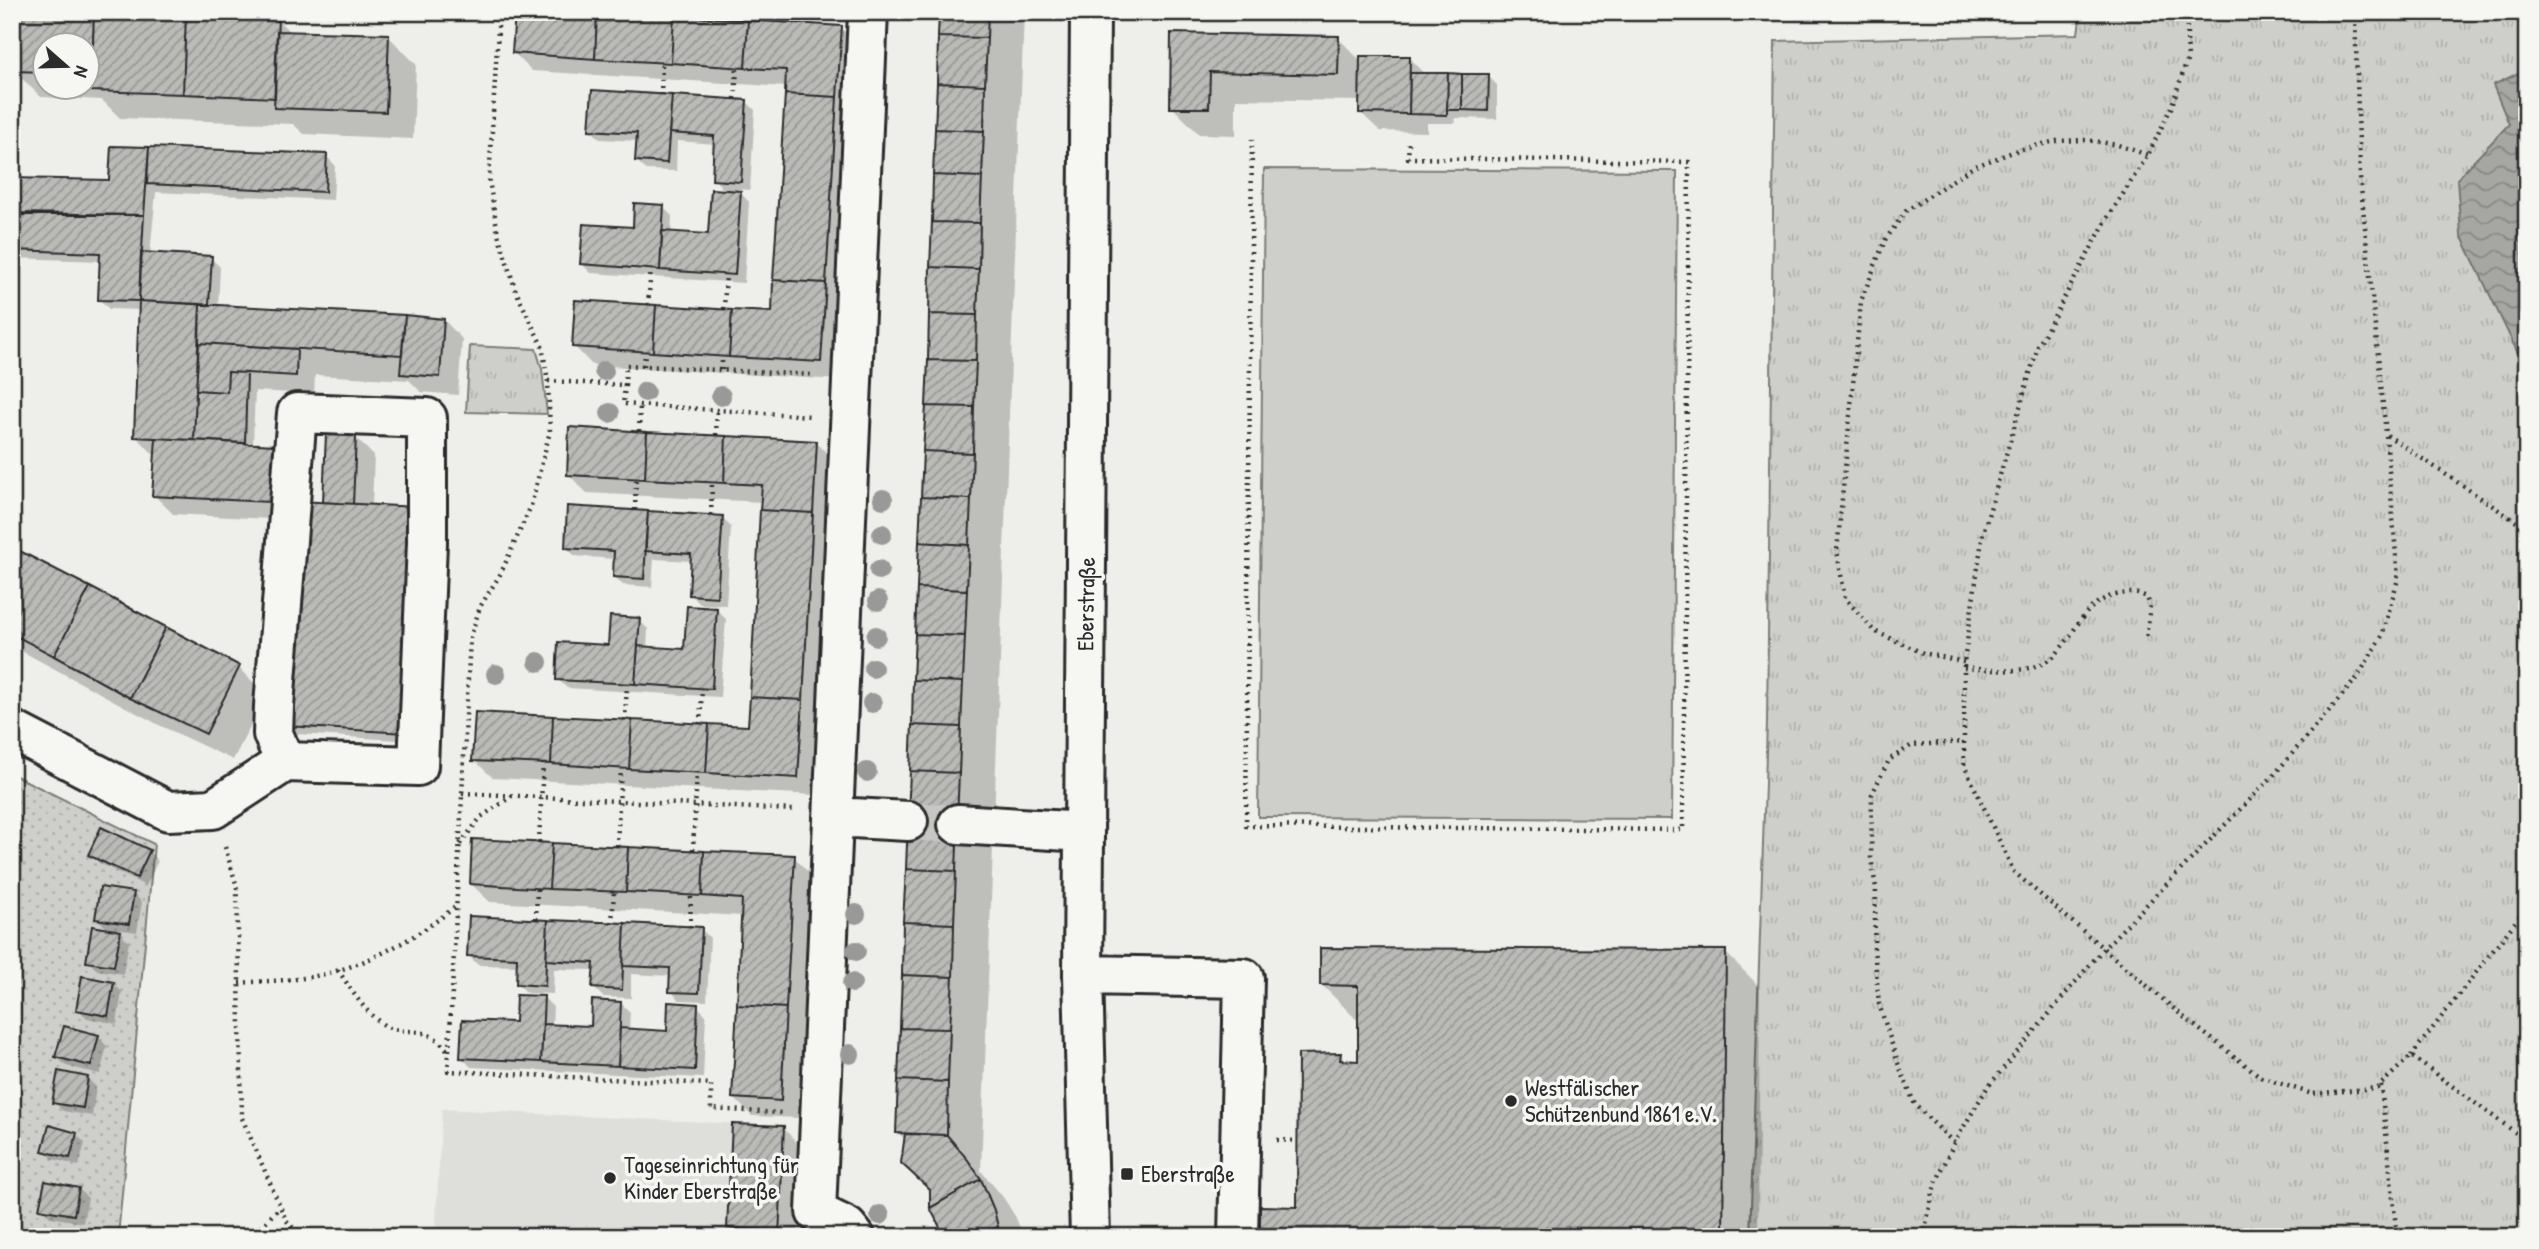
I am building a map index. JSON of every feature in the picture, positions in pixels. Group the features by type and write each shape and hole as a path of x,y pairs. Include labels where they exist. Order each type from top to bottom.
{"street":[{"path":"855,1237 847,1227 816,1212 868,12"},
{"name":"Eberstraße","path":"1090,12 1083,975 1090,1237"},
{"path":"12,730 168,811 213,809 285,762 418,766 427,541 427,418 297,413 273,734 285,762"},
{"path":"833,814 908,821"},
{"path":"958,824 1084,832"},
{"path":"1083,975 1244,978 1238,1237"}],"path":[{"path":"499,12 489,180 498,234 516,291 542,346 548,381 550,431 531,506 501,573 480,607 470,638 448,1071 711,1084 711,1109 820,1115"},
{"path":"741,12 741,20"},
{"path":"2186,12 2188,58 2171,108 2148,155 2108,219 2038,346 1983,533 1964,665 1964,765 2014,872 2186,1019 2261,1077 2312,1094 2377,1088 2411,1056 2527,907"},
{"path":"1923,1237 1935,1185 1954,1143 1987,1088 2103,949 2273,776 2357,678 2382,636 2398,579 2360,178 2355,12"},
{"path":"661,94 662,63"},
{"path":"735,99 737,67"},
{"path":"1252,139 1246,826 1683,830 1689,162 1408,158 1409,142"},
{"path":"2146,640 2150,606 2147,597 2132,591 2102,598 2083,615 2051,660 2028,669 1996,670 1964,665 1923,653 1874,631 1845,598 1837,551 1861,301 1885,240 1906,211 1973,167 2018,150 2056,141 2087,140 2118,145 2148,155"},
{"path":"648,305 650,269"},
{"path":"724,309 726,274"},
{"path":"644,366 645,352"},
{"path":"722,356 722,370"},
{"path":"812,407 811,416 623,404 626,366 813,375 813,386"},
{"path":"548,381 625,385"},
{"path":"639,431 640,405"},
{"path":"716,435 717,410"},
{"path":"2386,434 2527,529"},
{"path":"635,510 636,479"},
{"path":"710,515 712,483"},
{"path":"2527,596 2523,627 2527,661"},
{"path":"625,720 627,684"},
{"path":"700,724 702,689"},
{"path":"1954,1143 1915,1105 1898,1063 1880,1004 1874,947 1876,888 1871,858 1871,819 1872,793 1889,760 1912,745 1964,742"},
{"path":"539,842 543,764"},
{"path":"617,846 621,768"},
{"path":"693,850 697,772"},
{"path":"462,793 833,814"},
{"path":"459,846 481,817 513,795"},
{"path":"213,809 237,887 242,1118 286,1220 300,1237"},
{"path":"536,919 537,888"},
{"path":"612,923 614,892"},
{"path":"690,927 691,896"},
{"path":"239,983 305,978 338,970 399,945 427,929 456,907"},
{"path":"338,970 365,1008 383,1025 435,1037 448,1051"},
{"path":"2411,1056 2527,1140"},
{"path":"2381,1084 2398,1237"},
{"path":"251,1237 280,1207"}],"shaded area":[{"name":"Tageseinrichtung für Kinder Eberstraße","path":"442,1109 784,1126 779,1237 435,1237"}],"green space":[{"path":"2081,12 2527,12 2527,1237 1750,1237 1767,723 1775,41 2078,34"},
{"path":"1264,169 1677,171 1672,819 1258,817"},
{"path":"470,346 536,349 542,369 547,414 466,412"},
{"path":"12,774 154,844 118,1237 12,1237"}],"water":[{"path":"2527,69 2527,372 2461,235 2457,179 2509,124 2493,85"}],"building":[{"path":"14,12 94,12 93,32 32,32 32,72 12,71"},
{"path":"94,12 186,14 183,94 102,91 102,32 93,32"},
{"path":"515,12 597,12 595,59 512,53"},
{"path":"597,12 674,16 671,63 595,59"},
{"path":"939,12 988,12 987,38 938,37"},
{"path":"186,14 278,17 275,98 183,94"},
{"path":"674,16 748,20 745,68 671,63"},
{"path":"748,20 842,26 837,97 785,94 786,70 745,68"},
{"path":"277,31 389,34 386,112 274,108"},
{"path":"1171,33 1339,36 1338,75 1210,72 1209,108 1170,108"},
{"path":"938,37 987,38 985,85 937,83"},
{"path":"1360,56 1410,56 1409,114 1359,113"},
{"path":"1410,73 1448,73 1447,115 1409,114"},
{"path":"1448,73 1462,74 1462,110 1447,110"},
{"path":"1462,74 1489,74 1488,111 1462,110"},
{"path":"937,83 985,85 984,131 935,129"},
{"path":"592,90 672,95 667,163 635,161 637,133 589,130"},
{"path":"785,94 837,97 826,283 773,280"},
{"path":"672,95 747,100 741,182 712,180 714,136 669,133"},
{"path":"935,129 984,131 982,177 933,175"},
{"path":"111,146 149,147 144,215 12,213 12,178 109,180"},
{"path":"149,147 327,154 325,192 147,184"},
{"path":"933,175 982,177 980,223 932,222"},
{"path":"711,189 741,191 735,275 660,270 662,231 708,234"},
{"path":"634,203 664,205 660,270 580,264 583,224 633,227"},
{"path":"12,215 144,215 139,301 98,300 100,253 12,250"},
{"path":"932,222 980,223 979,269 930,267"},
{"path":"141,252 212,256 209,305 139,301"},
{"path":"930,267 979,269 977,315 929,314"},
{"path":"773,280 826,283 821,362 729,357 732,310 772,312"},
{"path":"575,300 656,305 653,352 572,347"},
{"path":"139,301 200,304 194,440 134,437"},
{"path":"200,304 405,315 402,355 199,343"},
{"path":"656,305 732,310 729,357 653,352"},
{"path":"929,314 977,315 976,361 928,360"},
{"path":"405,315 444,319 440,377 400,374"},
{"path":"199,343 297,349 296,376 228,372 227,392 196,390"},
{"path":"928,360 976,361 974,407 926,406"},
{"path":"228,372 247,373 245,443 194,440 196,390 227,392"},
{"path":"926,406 974,407 973,453 923,451"},
{"path":"569,427 647,432 645,479 567,475"},
{"path":"647,432 726,436 724,483 645,479"},
{"path":"326,434 356,436 353,504 323,502"},
{"path":"726,436 817,441 813,513 760,510 762,485 724,483"},
{"path":"156,438 274,445 270,502 152,496"},
{"path":"923,451 973,453 971,499 921,497"},
{"path":"921,497 971,499 969,545 919,542"},
{"path":"298,501 417,507 406,733 286,726"},
{"path":"567,506 648,511 644,579 613,577 614,551 565,548"},
{"path":"760,510 813,513 803,700 750,697"},
{"path":"648,511 723,516 717,597 689,595 691,554 645,551"},
{"path":"919,542 969,545 967,590 917,588"},
{"path":"14,548 90,587 54,656 12,634"},
{"path":"90,587 166,627 130,698 54,656"},
{"path":"917,588 967,590 965,636 915,634"},
{"path":"687,606 717,608 712,689 635,684 638,646 684,649"},
{"path":"610,616 640,618 635,684 556,680 558,642 608,645"},
{"path":"166,627 240,666 206,734 130,698"},
{"path":"915,634 965,636 963,682 913,680"},
{"path":"913,680 963,682 961,727 912,725"},
{"path":"750,697 803,700 798,778 706,773 709,724 748,726"},
{"path":"475,712 553,716 551,764 472,761"},
{"path":"553,716 632,720 629,769 551,764"},
{"path":"632,720 709,724 706,773 629,769"},
{"path":"912,725 961,727 959,773 910,771"},
{"path":"910,771 959,773 957,819 908,817"},
{"path":"908,817 958,819 956,871 906,869"},
{"path":"101,827 150,850 137,878 88,855"},
{"path":"472,839 552,843 549,889 470,884"},
{"path":"552,843 628,847 626,892 549,889"},
{"path":"628,847 704,851 702,896 626,892"},
{"path":"704,851 795,855 786,1008 737,1005 742,899 702,896"},
{"path":"906,869 956,871 954,924 903,922"},
{"path":"100,887 134,892 129,924 95,919"},
{"path":"469,916 548,920 545,986 516,984 517,958 467,956"},
{"path":"548,920 625,923 622,990 592,988 594,963 546,960"},
{"path":"903,922 954,924 953,977 902,975"},
{"path":"625,923 702,927 699,993 669,992 670,968 623,966"},
{"path":"92,926 121,931 114,966 86,962"},
{"name":"Westfälischer Schützenbund 1861 e.V.","path":"1320,948 1726,950 1723,1237 1260,1237 1260,1206 1297,1207 1298,1054 1341,1053 1340,1060 1358,1061 1358,986 1320,985"},
{"path":"902,975 953,977 950,1029 900,1028"},
{"path":"82,976 114,982 108,1016 76,1010"},
{"path":"516,995 544,996 541,1062 460,1058 462,1020 515,1022"},
{"path":"592,1000 621,1002 618,1066 541,1062 543,1024 591,1026"},
{"path":"668,1002 698,1004 695,1070 618,1066 620,1028 667,1031"},
{"path":"737,1005 786,1008 781,1101 732,1098"},
{"path":"64,1026 99,1035 91,1066 55,1057"},
{"path":"900,1028 950,1029 948,1082 898,1080"},
{"path":"58,1071 88,1077 83,1108 52,1103"},
{"path":"898,1080 948,1082 947,1135 896,1133"},
{"path":"732,1124 784,1126 779,1237 763,1237 763,1230 727,1228"},
{"path":"49,1125 77,1133 70,1158 42,1151"},
{"path":"905,1134 947,1135 981,1179 930,1208 930,1190 901,1163"},
{"path":"981,1179 998,1227 972,1237 945,1237 930,1208"},
{"path":"45,1181 79,1188 74,1215 39,1209"},
{"path":"998,1227 1001,1237 972,1237"},
{"path":"37,1230 64,1237 35,1237"}],"tunnel":[{"path":"908,821 958,824"}],"place":[{"name":"Westfälischer Schützenbund 1861 e.V.","path":"1511,1101"},
{"name":"Eberstraße","path":"1127,1174"},
{"name":"Tageseinrichtung für Kinder Eberstraße","path":"610,1178"}]}
